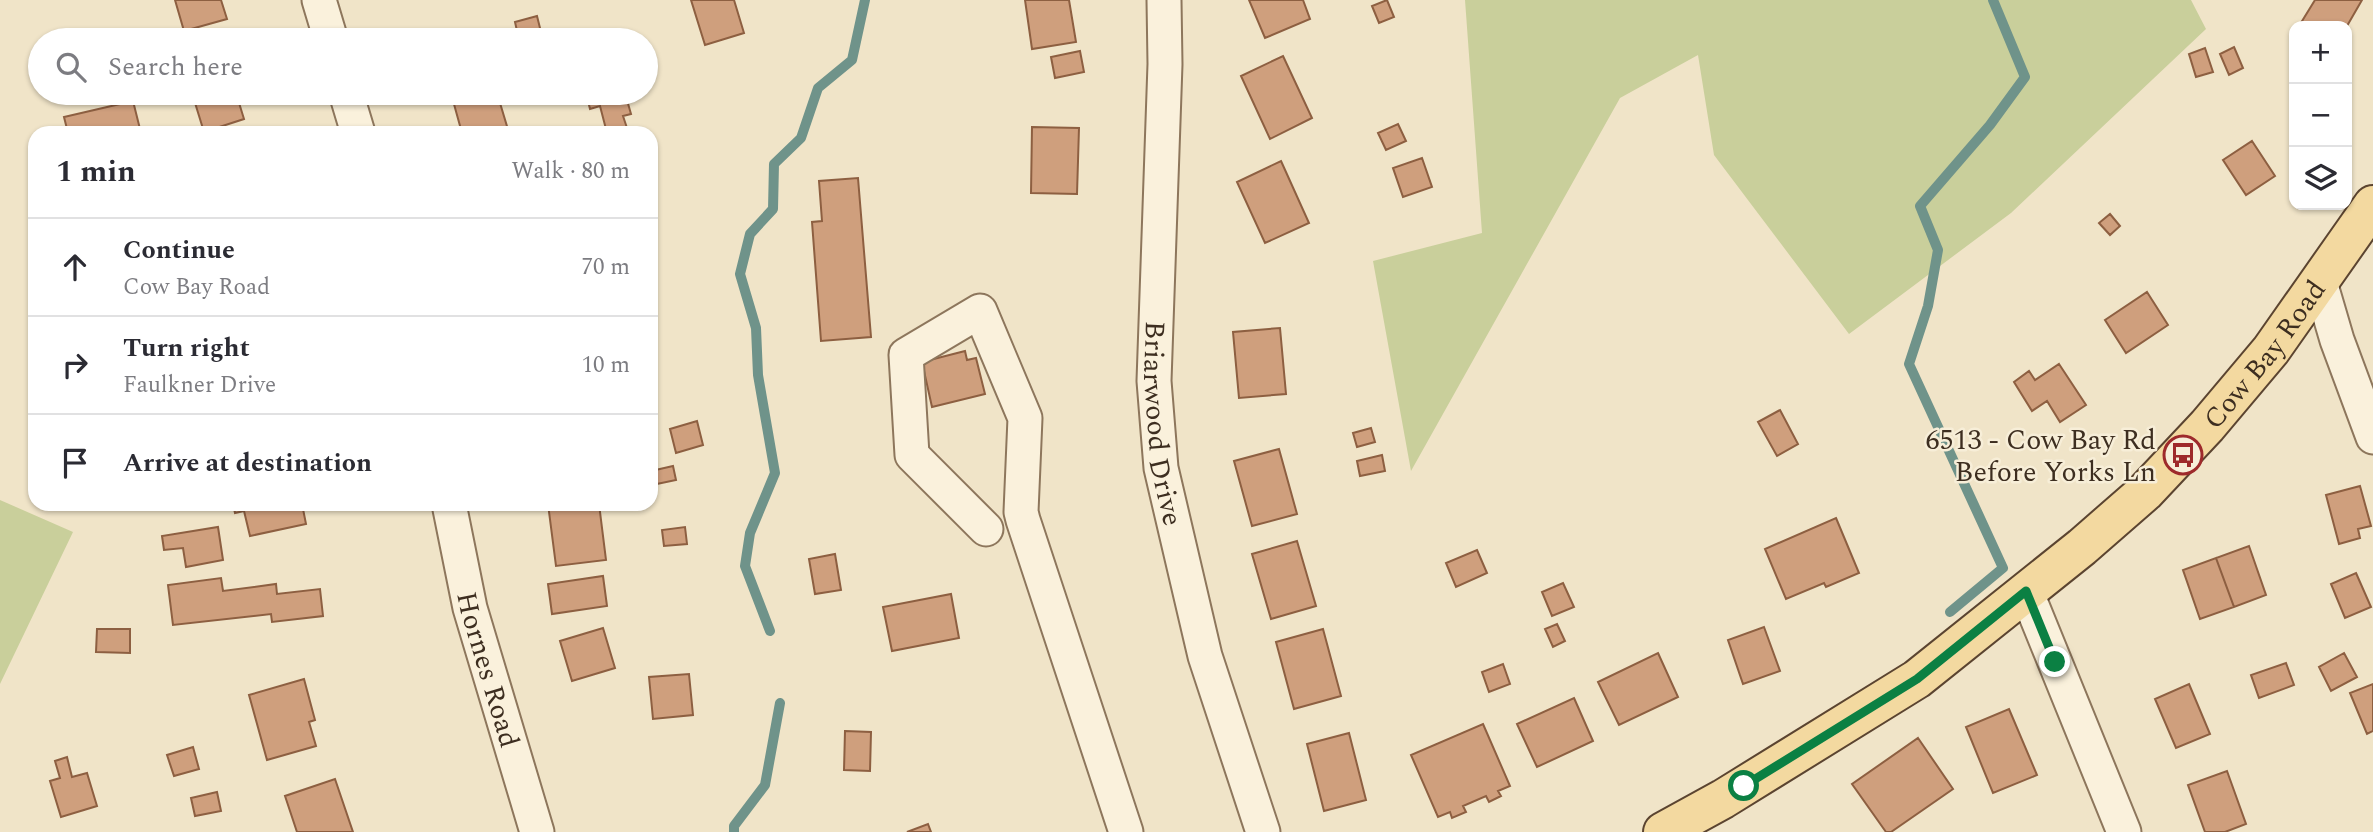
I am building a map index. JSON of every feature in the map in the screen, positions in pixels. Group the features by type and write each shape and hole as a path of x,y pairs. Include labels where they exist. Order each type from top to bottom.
{"main road":[{"name":"Cow Bay Road","path":"1663,832 1723,799 1917,679 2145,492 2207,426 2272,350 2373,205"}],"street":[{"path":"319,0 327,28"},
{"name":"Briarwood Drive","path":"1164,0 1165,64 1154,381 1161,468 1205,656 1263,832"},
{"path":"350,105 356,126"},
{"path":"2320,282 2337,340 2373,437"},
{"path":"986,529 912,455 907,395 906,355 980,311 1025,418 1021,512 1023,520 1126,832"},
{"name":"Hornes Road","path":"450,511 470,608 537,832"},
{"path":"2026,591 2124,832"}],"green space":[{"path":"1465,0 2191,0 2206,29 2011,213 1849,334 1714,155 1698,55 1620,98 1411,471 1373,261 1482,233"},
{"path":"0,500 73,532 0,684"}],"building":[{"path":"175,0 221,0 227,19 195,28 183,28"},
{"path":"691,0 734,0 744,33 705,45"},
{"path":"1025,0 1069,0 1076,42 1032,49"},
{"path":"1249,0 1303,0 1310,19 1265,38"},
{"path":"1387,0 1394,17 1379,23 1372,6"},
{"path":"2315,0 2362,0 2350,21 2302,21"},
{"path":"537,16 540,28 516,28 515,22"},
{"path":"2234,47 2243,68 2229,75 2220,54"},
{"path":"2205,48 2213,72 2196,77 2189,54"},
{"path":"1080,51 1084,72 1055,78 1051,57"},
{"path":"1283,56 1312,118 1270,139 1241,76"},
{"path":"116,105 134,105 139,126 66,126 64,117"},
{"path":"196,105 240,105 244,119 222,126 202,126"},
{"path":"454,105 501,105 507,126 460,126"},
{"path":"589,105 628,105 631,114 623,116 626,126 605,126 600,106 590,109"},
{"path":"1398,124 1406,141 1386,150 1378,133"},
{"path":"1032,127 1079,128 1077,194 1031,193"},
{"path":"2252,141 2275,176 2246,195 2223,160"},
{"path":"1422,158 1432,187 1403,197 1393,168"},
{"path":"1281,161 1309,223 1265,243 1237,182"},
{"path":"858,178 871,337 821,341 812,222 822,221 819,181"},
{"path":"2110,214 2120,226 2110,235 2099,223"},
{"path":"2147,292 2168,325 2126,353 2105,320"},
{"path":"1280,328 1286,394 1239,398 1233,332"},
{"path":"965,351 967,360 976,358 985,394 932,407 922,362"},
{"path":"2059,364 2086,405 2060,422 2047,401 2032,411 2014,382 2029,371 2035,380"},
{"path":"1780,410 1798,444 1777,456 1758,422"},
{"path":"697,421 703,445 676,453 670,429"},
{"path":"1371,428 1375,442 1357,447 1353,433"},
{"path":"1279,449 1297,514 1252,526 1234,461"},
{"path":"1382,455 1385,471 1360,476 1357,461"},
{"path":"673,466 676,480 658,484 658,469"},
{"path":"2360,486 2371,526 2358,529 2360,538 2339,544 2326,495"},
{"path":"244,511 303,511 306,524 250,536"},
{"path":"549,511 600,511 606,560 556,566"},
{"path":"1836,518 1859,573 1826,587 1824,583 1786,599 1765,549"},
{"path":"218,527 223,560 186,567 183,548 164,550 162,536"},
{"path":"685,527 687,544 664,546 662,530"},
{"path":"1297,541 1316,606 1271,619 1252,554"},
{"path":"2249,546 2266,595 2234,607 2216,558"},
{"path":"1477,550 1487,573 1456,587 1446,563"},
{"path":"835,554 841,590 815,594 809,559"},
{"path":"2216,558 2234,607 2200,619 2183,570"},
{"path":"2356,573 2371,607 2345,618 2331,584"},
{"path":"603,576 607,606 552,614 548,584"},
{"path":"221,578 223,591 276,584 277,594 320,589 323,616 272,622 271,614 173,625 168,585"},
{"path":"1563,583 1574,607 1552,616 1542,592"},
{"path":"951,594 959,638 892,651 883,607"},
{"path":"1557,624 1565,641 1553,647 1545,629"},
{"path":"1764,627 1780,671 1743,684 1728,640"},
{"path":"603,628 615,668 572,681 560,641"},
{"path":"97,629 130,629 130,653 96,652"},
{"path":"1323,629 1341,696 1294,709 1276,642"},
{"path":"1658,653 1678,697 1619,725 1598,682"},
{"path":"2344,653 2357,677 2331,691 2319,667"},
{"path":"2286,663 2294,685 2259,698 2251,675"},
{"path":"1503,664 1510,684 1489,692 1482,672"},
{"path":"689,674 693,715 653,719 649,677"},
{"path":"304,679 315,720 309,722 316,746 267,760 249,695"},
{"path":"2189,684 2210,734 2176,748 2155,699"},
{"path":"2373,684 2373,731 2367,734 2350,693"},
{"path":"1574,698 1593,741 1537,767 1517,724"},
{"path":"2009,709 2037,775 1993,793 1966,727"},
{"path":"1483,724 1510,786 1498,791 1501,796 1489,802 1486,796 1463,806 1466,812 1452,818 1450,812 1438,817 1411,755"},
{"path":"845,731 871,732 870,771 844,770"},
{"path":"1349,733 1366,800 1324,811 1307,744"},
{"path":"1918,738 1953,789 1891,832 1886,832 1852,784"},
{"path":"193,747 199,769 174,776 167,755"},
{"path":"67,757 72,777 87,773 97,806 61,817 50,781 60,778 55,761"},
{"path":"2227,771 2246,824 2225,832 2205,832 2188,785"},
{"path":"335,779 353,832 297,832 285,796"},
{"path":"217,792 221,811 195,816 191,798"},
{"path":"928,824 931,832 907,832"}],"waterway":[{"path":"770,631 745,566 750,533 775,473 758,375 756,328 740,274 750,234 773,209 774,164 801,138 818,88 852,60 865,0"},
{"path":"1950,612 2003,568 1909,364 1928,306 1938,250 1920,206 1990,125 2025,77 1993,0"},
{"path":"734,832 734,826 765,785 780,703"}],"place":[{"name":"6513 - Cow Bay Rd Before Yorks Ln","path":"2183,455"}],"route":[{"path":"1744,786 1917,679 2026,591 2055,662"}]}
